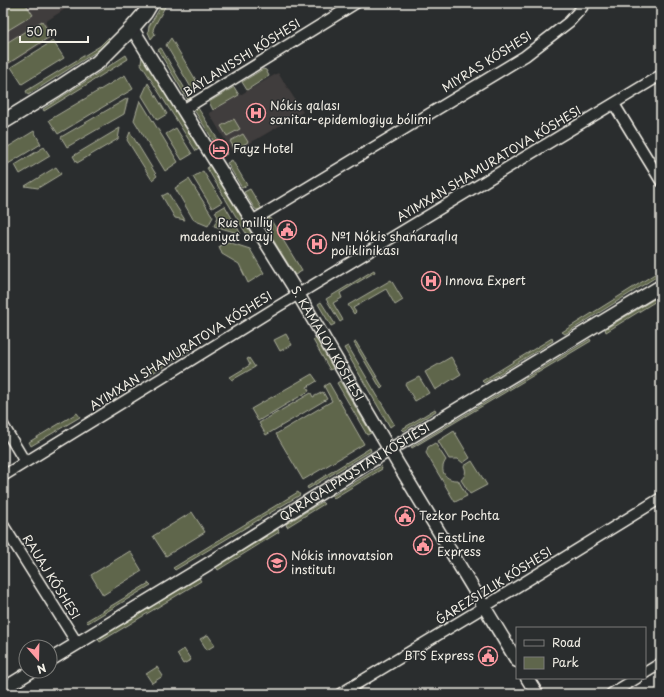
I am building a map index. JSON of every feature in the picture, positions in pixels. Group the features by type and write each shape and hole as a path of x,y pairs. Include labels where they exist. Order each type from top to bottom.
{"main road":[{"path":"3,122 58,89 94,65 132,28 151,3"}],"street":[{"path":"183,110 356,3"},
{"name":"MIYRAS KÓSHESI","path":"252,221 525,56 569,22 585,3"},
{"name":"S. KAMALOV KÓSHESI","path":"132,28 298,294 516,659"},
{"path":"3,476 298,294 661,75"},
{"path":"614,104 661,181"},
{"name":"QARAQALPAQSTAN KÓSHESI","path":"58,655 205,566 390,450 661,286"},
{"path":"3,425 25,462"},
{"name":"ǴAREZSIZLIK KÓSHESI","path":"340,694 661,498"},
{"name":"RAUAJ KÓSHESI","path":"3,525 77,643"},
{"path":"646,672 661,663"},
{"path":"3,689 19,679"},
{"path":"528,679 537,694"},
{"path":"611,694 635,679"}],"shaded area":[{"path":"3,3 61,3 65,9 45,22 54,37 3,68"},
{"name":"Nókis qalası sanitar-epidemlogiya bólimi","path":"278,73 303,112 233,153 209,113"}],"green space":[{"path":"6,3 25,3 33,15 5,32 3,28 3,5"},
{"path":"163,3 167,3 154,27 153,30 155,34 151,39 148,32 149,26"},
{"path":"42,21 51,36 9,63 3,53 3,45"},
{"path":"108,38 110,40 102,48 28,95 26,91 100,46"},
{"path":"171,38 200,87 193,91 166,45"},
{"path":"53,41 64,58 22,84 11,67"},
{"path":"161,48 191,99 188,100 158,50"},
{"path":"126,55 128,59 44,111 43,109"},
{"path":"142,56 199,149 196,151 141,64"},
{"path":"263,69 266,70 269,76 247,90 242,82"},
{"path":"125,75 133,89 58,134 49,120"},
{"path":"148,83 167,114 157,120 142,96"},
{"path":"234,87 239,95 213,110 209,102"},
{"path":"128,98 124,114 67,147 61,137"},
{"path":"140,100 178,162 165,171 134,120"},
{"path":"198,108 227,154 223,156 194,110"},
{"path":"234,119 240,129 227,136 221,126"},
{"path":"120,128 118,139 77,163 73,156"},
{"path":"176,128 192,154 182,160 166,134"},
{"path":"34,131 41,144 8,164 3,155 3,150"},
{"path":"130,132 157,176 152,180 127,140"},
{"path":"243,134 248,142 235,150 230,141"},
{"path":"44,147 50,156 20,174 15,165"},
{"path":"232,160 247,185 242,188 227,163"},
{"path":"211,165 253,236 247,235 207,168"},
{"path":"56,167 61,174 38,188 25,186"},
{"path":"203,171 222,202 212,208 193,177"},
{"path":"189,179 213,217 208,226 193,219 175,188"},
{"path":"250,189 262,209 255,209 244,192"},
{"path":"168,193 185,220 175,218 162,196"},
{"path":"225,206 241,234 214,226 218,217 215,212"},
{"path":"269,217 302,271 295,275 264,225 265,220"},
{"path":"228,242 250,249 264,273 248,283 239,264 222,254 219,246"},
{"path":"374,270 375,272 340,293 342,298 333,303 343,320 340,322 326,299"},
{"path":"661,270 661,274 565,334 562,332"},
{"path":"391,280 403,300 395,305 386,289 353,308 356,312 354,314 348,305"},
{"path":"661,295 661,298 606,332 605,329"},
{"path":"321,302 335,324 331,326 318,304"},
{"path":"286,334 292,345 280,351 274,340"},
{"path":"317,338 334,368 330,370 313,340"},
{"path":"552,338 553,341 484,383 482,381"},
{"path":"590,339 591,341 412,448 411,447"},
{"path":"356,342 383,387 381,389 354,343"},
{"path":"191,344 194,348 146,377 143,373"},
{"path":"348,346 394,424 390,427 344,348"},
{"path":"451,357 461,374 435,390 425,372"},
{"path":"249,358 255,367 232,380 230,377 250,365 247,359"},
{"path":"312,374 317,381 307,387 309,391 258,421 251,409"},
{"path":"419,377 429,393 415,401 405,384"},
{"path":"340,381 371,433 367,435 337,383"},
{"path":"329,383 364,444 303,480 276,434 332,401 324,386"},
{"path":"323,392 327,399 266,435 259,423 311,393 313,397"},
{"path":"435,409 436,411 404,431 402,429"},
{"path":"77,413 80,417 31,446 29,442"},
{"path":"454,431 470,458 463,463 458,459 449,459 438,441"},
{"path":"435,443 446,460 443,468 444,474 450,479 458,480 467,496 455,502 426,453 428,447"},
{"path":"370,448 371,451 308,489 307,487"},
{"path":"472,461 487,485 470,494 461,480 465,474 464,466"},
{"path":"381,466 382,469 334,498 332,496"},
{"path":"298,492 300,495 175,570 173,568"},
{"path":"322,502 324,504 287,527 286,524"},
{"path":"192,512 205,532 166,556 153,536"},
{"path":"278,529 279,532 218,570 216,567"},
{"path":"130,551 142,571 103,595 91,575"},
{"path":"199,578 201,581 100,642 98,639"},
{"path":"149,583 151,585 88,623 86,621"},
{"path":"208,635 215,645 207,650 200,639"},
{"path":"184,649 191,660 183,664 177,654"},
{"path":"157,667 163,676 152,683 146,674"}],"place":[{"name":"Nókis qalası sanitar-epidemlogiya bólimi","path":"256,113"},
{"name":"Fayz Hotel","path":"219,149"},
{"name":"Rus milliy madeniyat orayi","path":"287,230"},
{"name":"№1 Nókis shańaraqlıq poliklinikası","path":"317,244"},
{"name":"Innova Expert","path":"431,281"},
{"name":"Tezkor Pochta","path":"405,516"},
{"name":"EastLine Express","path":"423,545"},
{"name":"Nókis innovatsion institutı","path":"277,563"},
{"name":"BTS Express","path":"488,656"}]}
